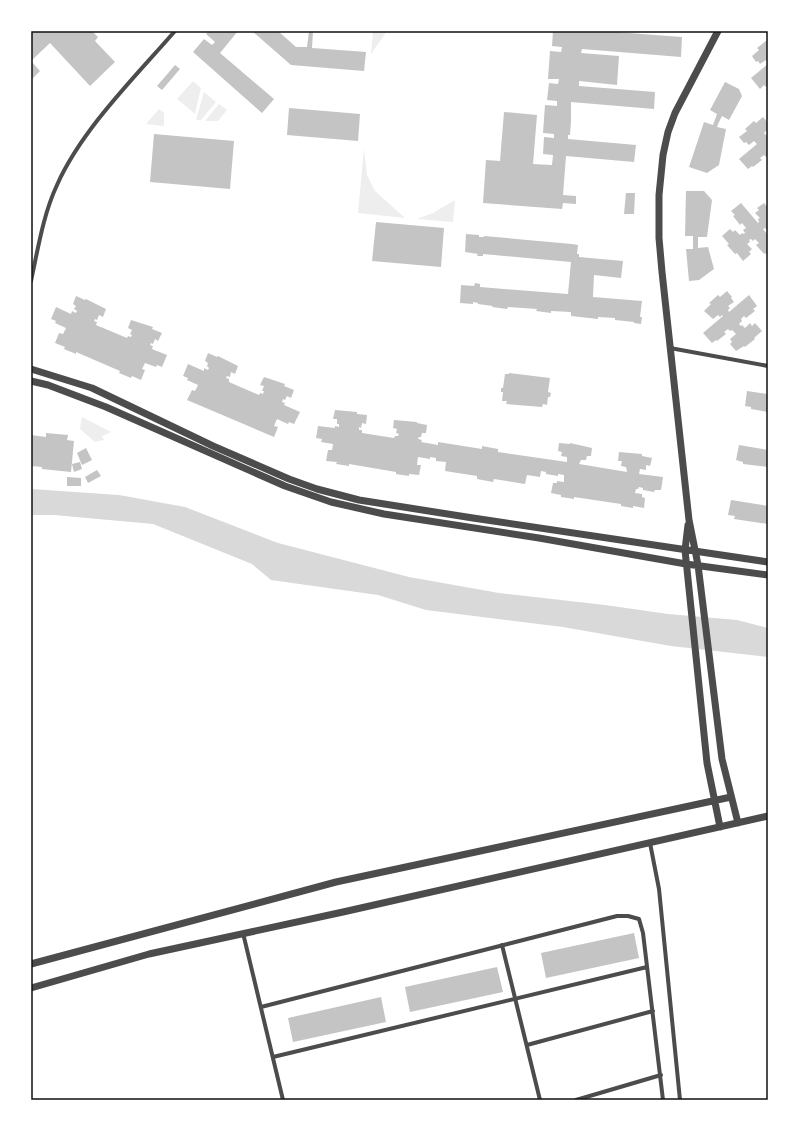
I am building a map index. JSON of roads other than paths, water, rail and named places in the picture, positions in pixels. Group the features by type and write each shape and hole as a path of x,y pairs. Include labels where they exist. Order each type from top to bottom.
{"street":[{"path":"31,281 48,207 57,185 72,158 95,124 174,31"},
{"path":"718,31 675,113 668,132 663,155 659,195 659,238 689,520 698,565 722,759 738,822"},
{"path":"670,348 768,366"},
{"path":"31,369 92,388 213,446 289,479 317,489 359,500 768,562"},
{"path":"31,381 106,407 285,486 331,502 384,514 539,538 686,564 768,575"},
{"path":"689,520 685,550 686,564 707,763 720,826"},
{"path":"31,964 336,882 731,797"},
{"path":"31,988 149,954 343,912 768,816"},
{"path":"650,843 659,890 680,1100"},
{"path":"261,1008 617,916 628,916 639,919 643,934 664,1100"},
{"path":"243,933 283,1100"},
{"path":"502,945 540,1100"},
{"path":"273,1057 647,967"},
{"path":"527,1045 653,1011"},
{"path":"576,1100 661,1075"}]}
